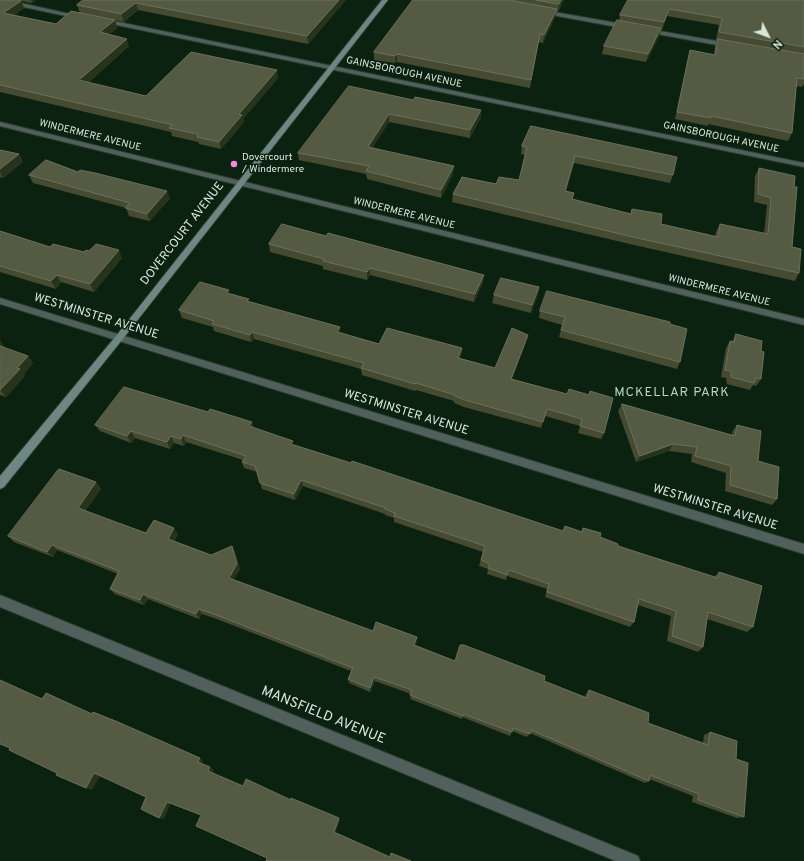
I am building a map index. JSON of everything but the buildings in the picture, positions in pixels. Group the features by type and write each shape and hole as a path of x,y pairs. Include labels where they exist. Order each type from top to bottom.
{"street":[{"path":"0,0 84,17"},
{"name":"DOVERCOURT AVENUE","path":"0,484 119,338 239,183 385,0"},
{"path":"537,11 631,28"},
{"name":"GAINSBOROUGH AVENUE","path":"100,21 804,165"},
{"path":"639,29 733,46"},
{"name":"WINDERMERE AVENUE","path":"0,124 804,322"},
{"name":"WESTMINSTER AVENUE","path":"0,301 804,549"},
{"name":"MANSFIELD AVENUE","path":"0,601 633,861"}],"place":[{"name":"Dovercourt / Windermere","path":"234,164"}],"district":[{"name":"MCKELLAR PARK","path":"672,393"}]}
